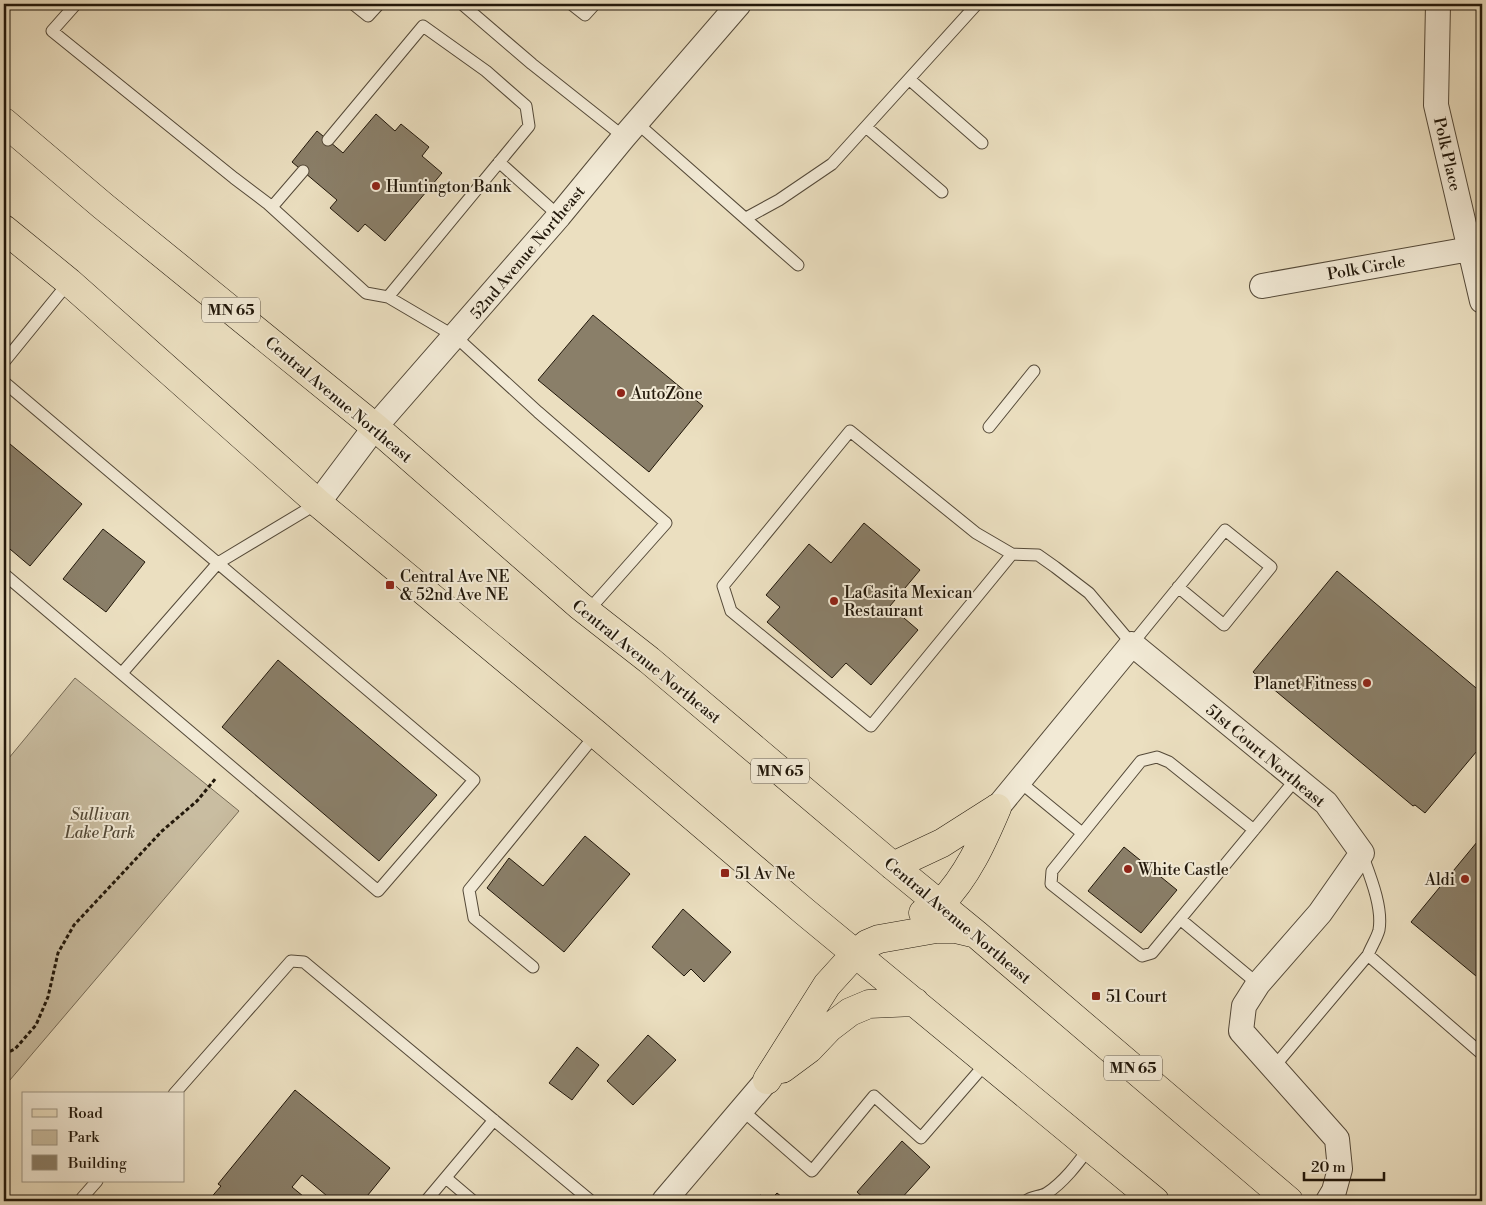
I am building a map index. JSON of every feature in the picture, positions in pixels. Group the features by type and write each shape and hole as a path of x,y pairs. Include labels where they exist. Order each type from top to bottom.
{"main road":[{"name":"Central Avenue Northeast","path":"4,122 111,212 375,427 587,612 649,660 976,934 1289,1201"},
{"path":"4,229 69,282 318,503 596,734 805,912 1155,1201"},
{"path":"805,912 834,924 852,928 872,928 915,917 940,904 981,846 997,808"},
{"path":"893,866 942,843 997,808"},
{"path":"767,1080 827,985 856,953 867,944 879,939 927,930 955,929 976,934"},
{"path":"767,1080 809,1049 829,1028 850,1012 869,1004 915,1002"}],"street":[{"name":"52nd Avenue Northeast","path":"318,503 375,427 559,216 738,4"},
{"name":"Polk Place","path":"1438,4 1436,105 1482,301"},
{"name":"Polk Circle","path":"1262,286 1470,249"},
{"name":"51st Court Northeast","path":"1132,644 1326,803 1362,853"},
{"path":"997,808 1132,644"},
{"path":"1328,1201 1334,1191 1340,1169 1337,1139 1241,1031 1244,1006 1258,984 1320,913 1362,853"},
{"path":"664,1201 767,1080"}],"lane":[{"path":"76,4 52,31 272,207 366,293 388,297 456,336 521,394 538,412 666,523 587,612"},
{"path":"354,4 368,16 379,4"},
{"path":"462,4 532,64 630,130 746,218 798,265"},
{"path":"571,4 586,15 595,4"},
{"path":"746,218 779,200 832,164 977,4"},
{"path":"328,140 423,26 486,71 526,106 529,126 388,297"},
{"path":"910,79 982,142"},
{"path":"866,127 942,192"},
{"path":"499,162 559,216"},
{"path":"272,207 303,171"},
{"path":"4,362 69,282"},
{"path":"989,427 1034,371"},
{"path":"4,382 474,780 378,891 4,574"},
{"path":"1012,554 871,726 731,611 723,586 850,431 976,533 1012,554 1038,555 1055,567 1089,593 1132,644 1178,587 1226,530 1270,567 1224,625 1178,587"},
{"path":"122,673 218,563 318,503"},
{"path":"534,967 474,918 469,890 596,734"},
{"path":"1254,830 1169,762 1157,757 1142,761 1052,871 1051,884 1142,956 1152,953 1254,830 1296,779"},
{"path":"1020,782 1082,833"},
{"path":"1273,1068 1368,955 1379,931 1376,894 1362,853"},
{"path":"1180,919 1258,984"},
{"path":"1368,955 1482,1054"},
{"path":"176,1092 290,961 304,962 591,1201"},
{"path":"742,1110 812,1171 874,1096 921,1138 987,1061"},
{"path":"426,1201 494,1120"},
{"path":"1026,1201 1036,1196 1049,1198 1090,1147"},
{"path":"446,1178 473,1201"},
{"path":"82,1198 96,1182"}],"path":[{"path":"4,1054 15,1049 36,1025 48,997 58,953 74,925 162,831 197,801 229,763"}],"green space":[{"name":"Sullivan Lake Park","path":"75,678 239,811 4,1087 4,764"}],"building":[{"name":"Huntington Bank","path":"376,114 395,131 401,124 429,147 422,156 442,173 385,241 365,224 358,232 330,208 337,200 292,162 317,131 343,153"},
{"name":"AutoZone","path":"593,315 703,406 649,472 538,380"},
{"path":"4,439 82,504 30,566 4,544"},
{"name":"LaCasita Mexican Restaurant","path":"864,523 920,570 890,606 918,630 871,685 846,663 832,678 767,622 780,607 766,595 809,544 831,563"},
{"path":"103,529 145,562 106,612 63,579"},
{"name":"Planet Fitness","path":"1337,571 1482,693 1482,745 1425,813 1415,805 1413,806 1253,672"},
{"path":"278,660 437,795 379,861 222,727"},
{"path":"585,836 630,874 564,952 487,888 509,858 543,886"},
{"name":"Aldi","path":"1482,836 1482,981 1411,922"},
{"name":"White Castle","path":"1124,847 1177,890 1141,933 1088,891"},
{"path":"683,909 731,952 704,982 691,969 684,976 652,947"},
{"path":"648,1035 676,1060 633,1105 607,1081"},
{"path":"577,1047 599,1065 572,1100 549,1083"},
{"path":"295,1090 390,1168 363,1201 333,1201 302,1175 292,1187 309,1201 208,1201 221,1186 218,1184"},
{"path":"902,1141 930,1167 899,1201 867,1201 857,1192"},
{"path":"777,1193 787,1201 755,1201 760,1195 770,1200"}],"place":[{"name":"Huntington Bank","path":"376,186"},
{"name":"AutoZone","path":"621,393"},
{"name":"Central Ave NE & 52nd Ave NE","path":"390,585"},
{"name":"LaCasita Mexican Restaurant","path":"834,601"},
{"name":"Planet Fitness","path":"1367,683"},
{"name":"White Castle","path":"1128,869"},
{"name":"51 Av Ne","path":"725,873"},
{"name":"Aldi","path":"1465,879"},
{"name":"51 Court","path":"1096,996"}]}
